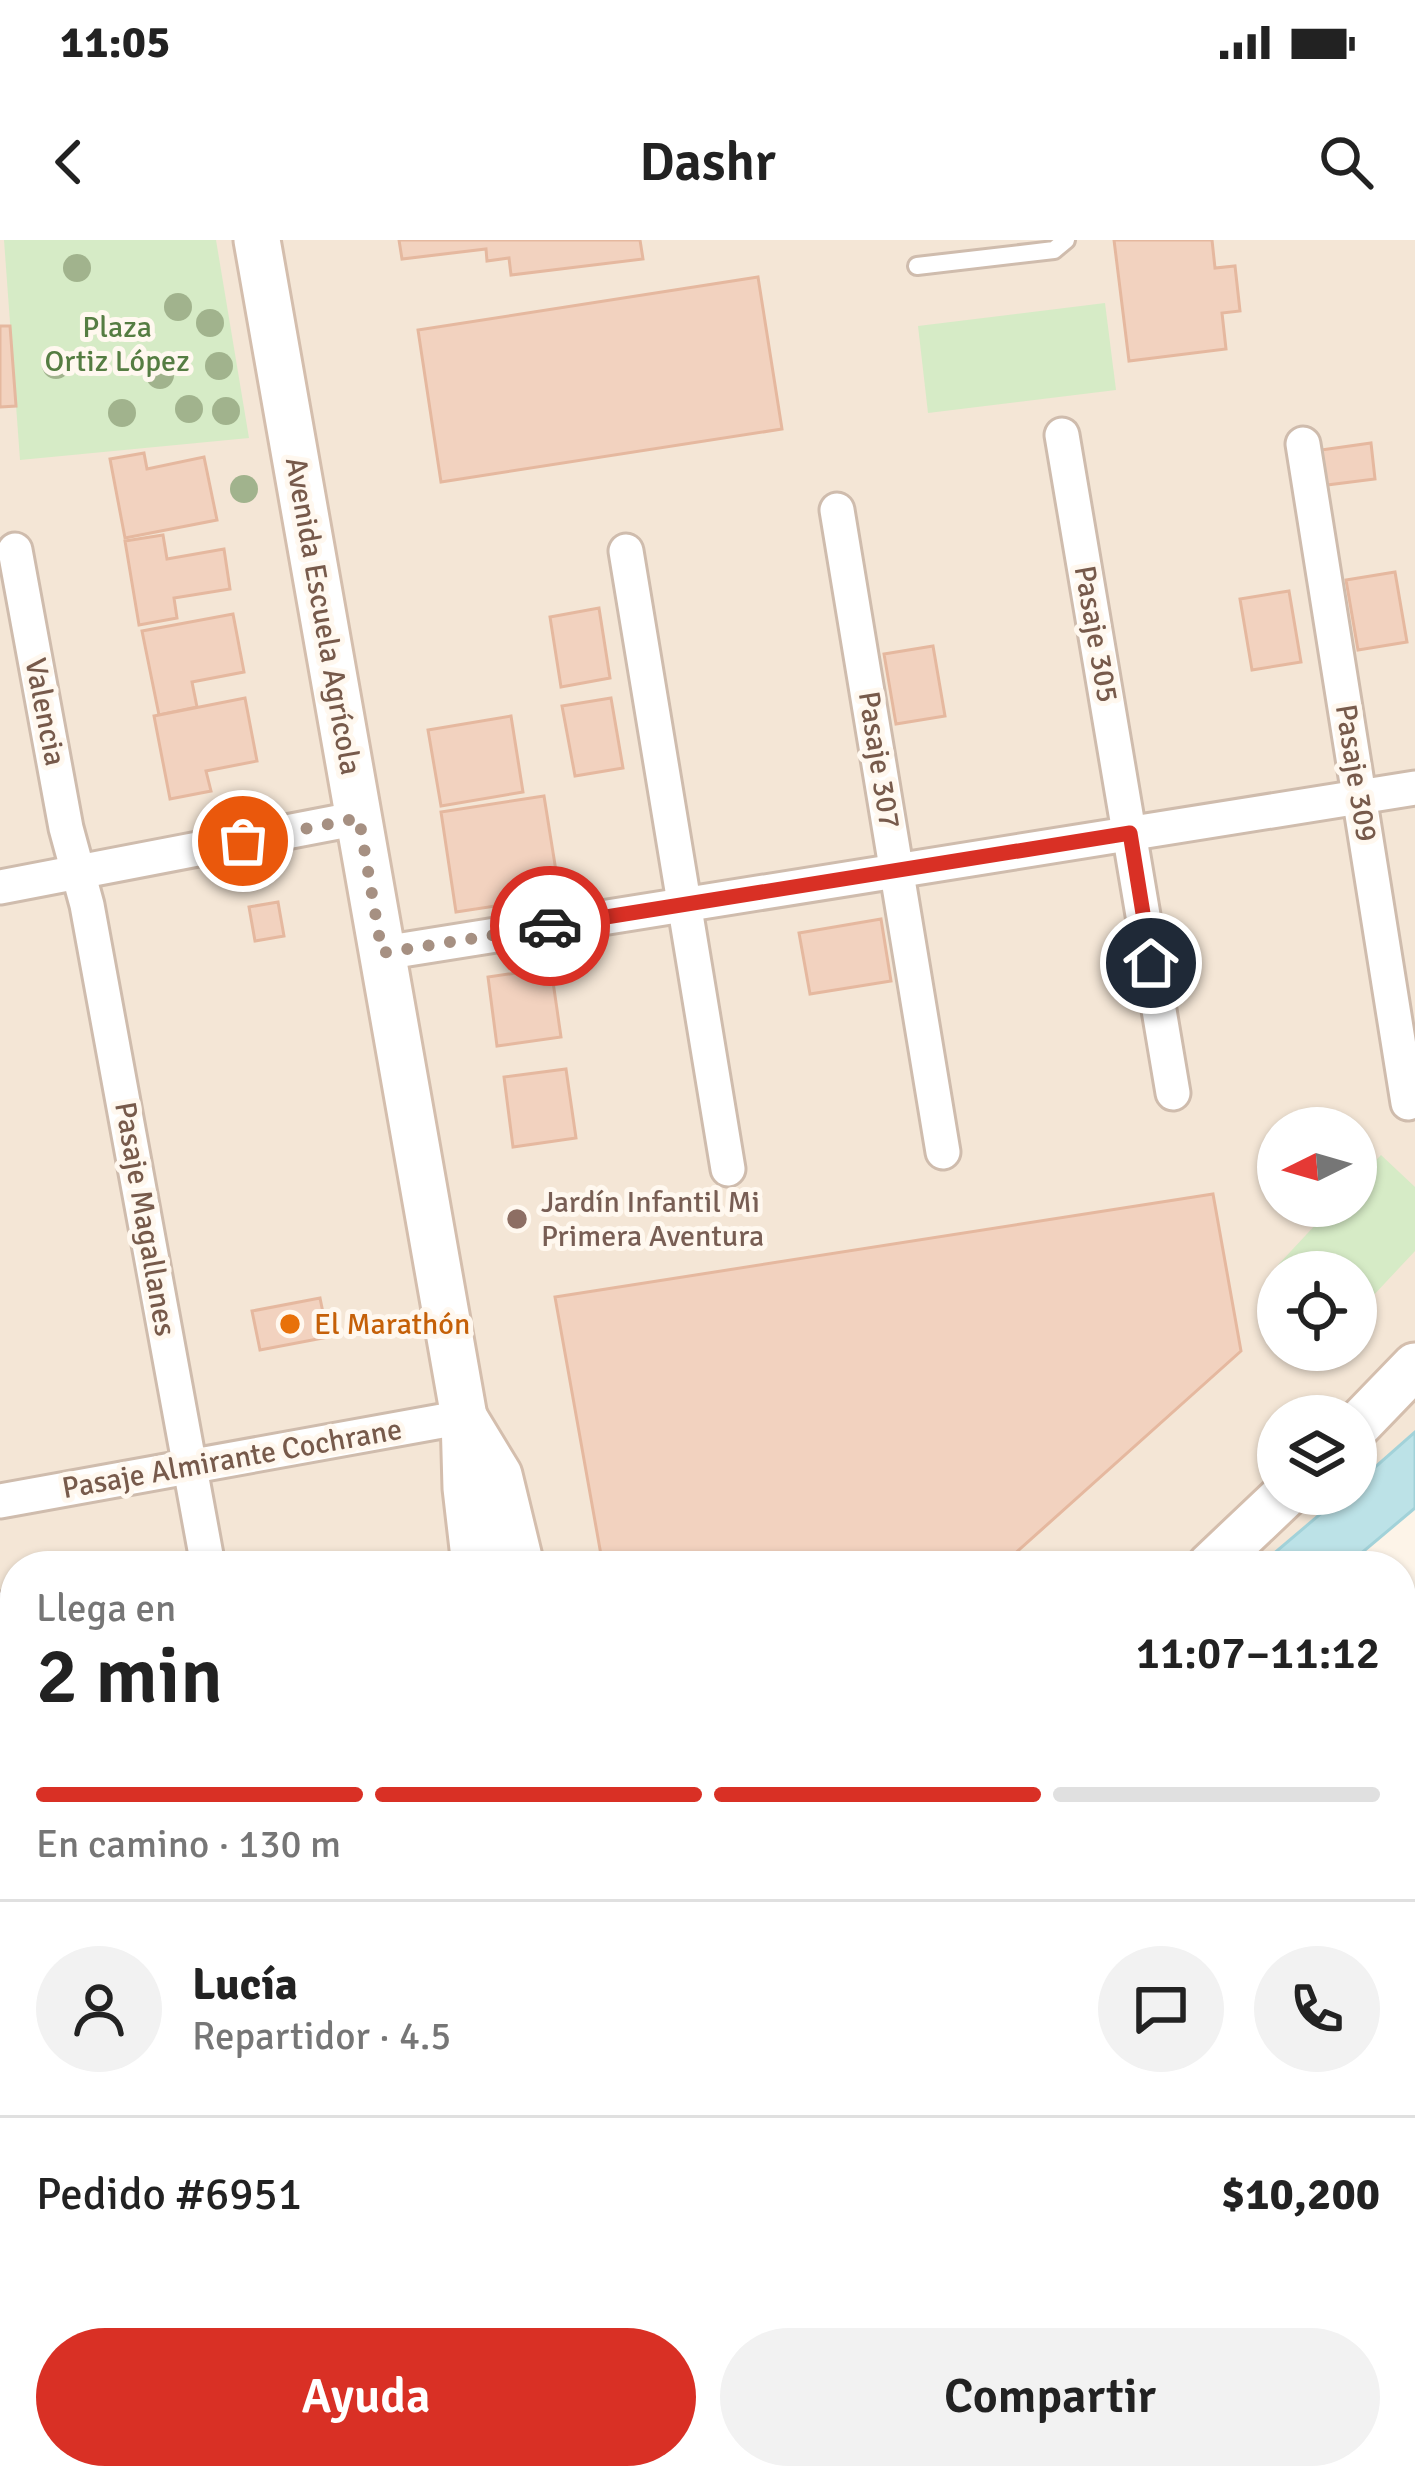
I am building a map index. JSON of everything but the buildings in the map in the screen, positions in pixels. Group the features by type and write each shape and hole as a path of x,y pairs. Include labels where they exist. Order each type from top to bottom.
{"main road":[{"name":"Avenida Escuela Agrícola","path":"257,240 464,1418 473,1551"},
{"path":"1377,1405 1415,1366"},
{"name":"Avenida Escuela Agrícola","path":"464,1418 499,1474 517,1551"},
{"path":"1226,1551 1264,1515"}],"street":[{"name":"Pasaje 305","path":"1062,435 1173,1093"},
{"name":"Pasaje 309","path":"1304,444 1408,1103"},
{"name":"Pasaje 307","path":"837,510 943,1152"},
{"name":"Valencia","path":"15,550 78,872"},
{"path":"626,551 728,1169"},
{"path":"382,953 1415,788"},
{"path":"0,887 359,818"},
{"name":"Pasaje Magallanes","path":"78,872 88,905 205,1551"},
{"name":"Pasaje Almirante Cochrane","path":"0,1501 464,1418"}],"lane":[{"path":"917,266 1054,250 1066,240"}],"shaded area":[{"path":"0,240 1415,240 1415,1432 1377,1465 1377,1395 1257,1395 1257,1515 1319,1515 1277,1551 0,1551"}],"green space":[{"name":"Plaza Ortiz López","path":"4,240 216,240 249,438 20,460"},
{"path":"1105,303 1116,390 928,413 918,326"},
{"path":"1381,1155 1415,1187 1415,1251 1377,1292 1377,1251 1291,1251 1313,1227 1377,1227 1377,1159"}],"water":[{"path":"1415,1432 1415,1508 1364,1551 1277,1551 1319,1515 1377,1515 1377,1465"}],"way so far":[{"path":"243,841 359,818 382,953 550,926"}],"place":[{"name":"Jardín Infantil Mi Primera Aventura","path":"517,1219"},
{"name":"El Marathón","path":"290,1324"}],"route":[{"path":"550,926 1130,833 1151,963"}]}
